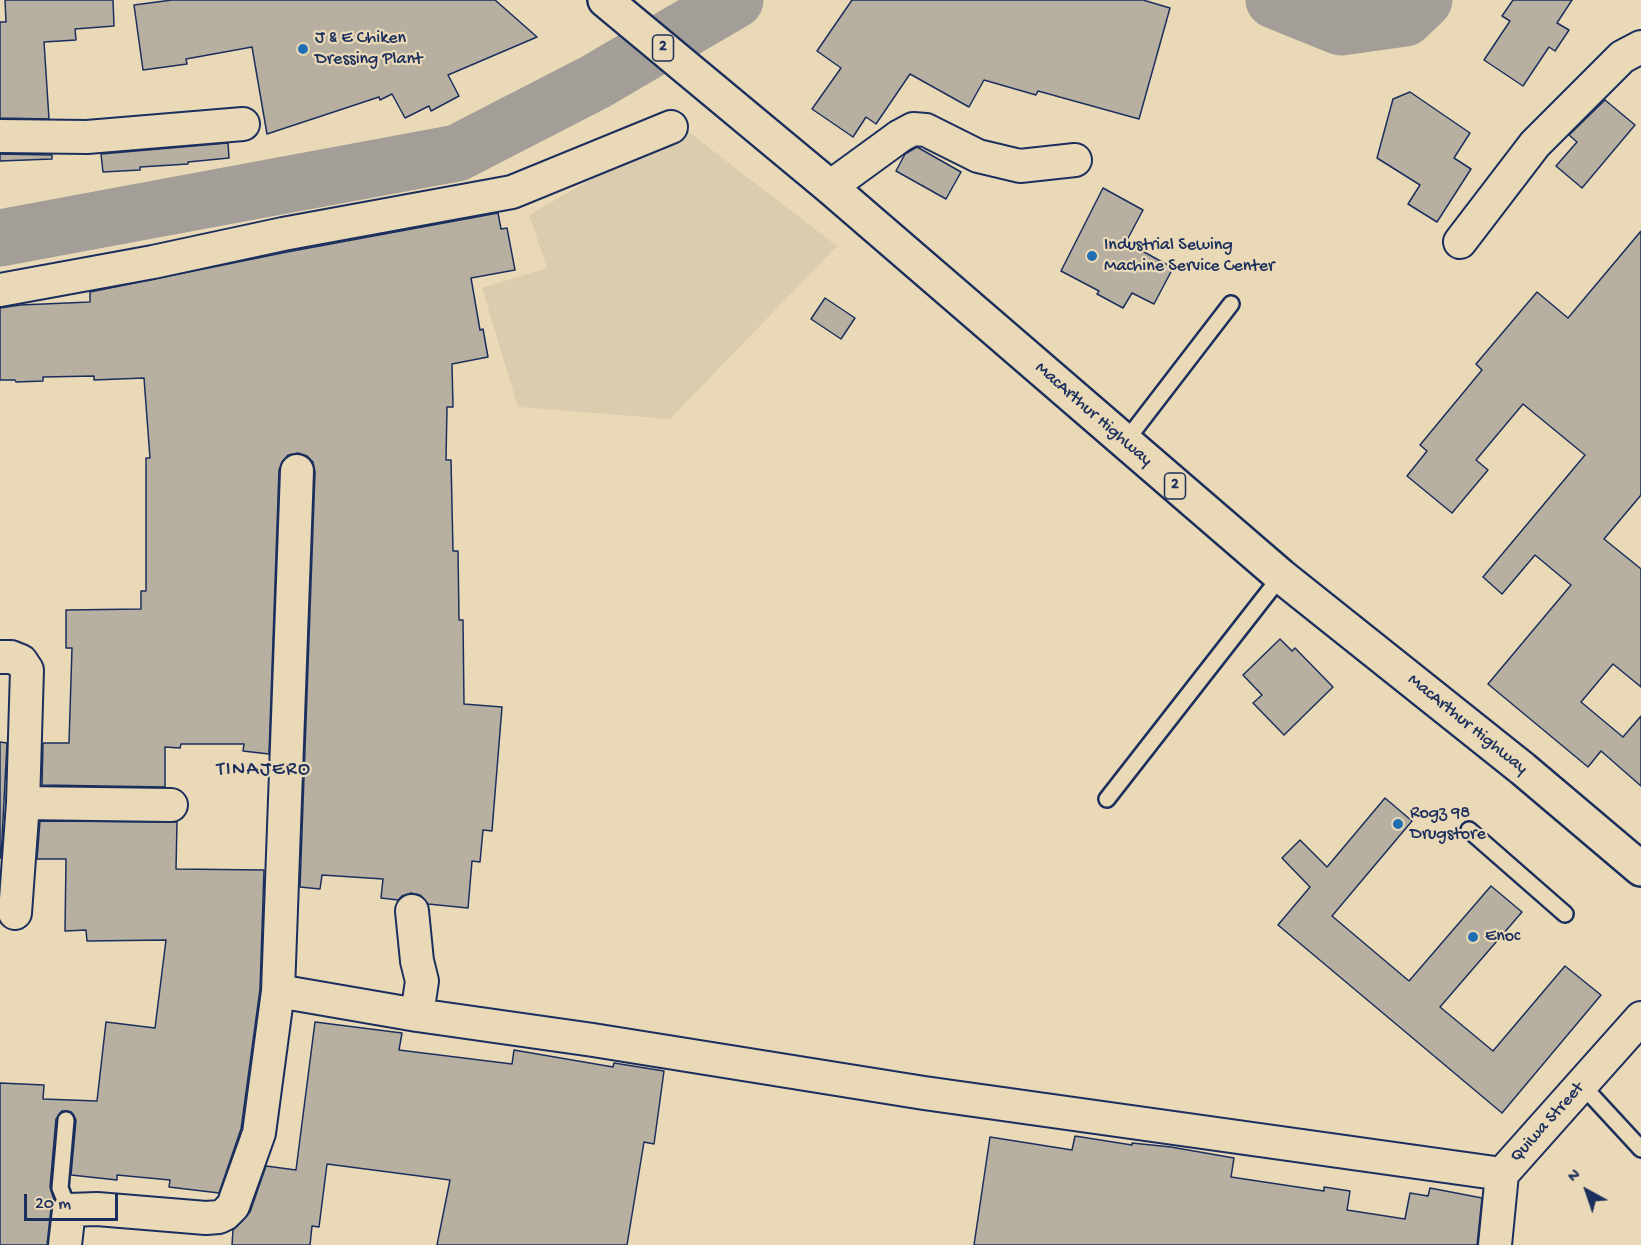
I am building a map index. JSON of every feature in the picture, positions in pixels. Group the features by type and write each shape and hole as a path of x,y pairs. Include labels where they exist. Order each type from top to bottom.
{"highway":[{"name":"MacArthur Highway","path":"606,1 830,188 1281,576 1523,769 1641,869"}],"street":[{"path":"1460,242 1535,144 1622,57 1641,47"},
{"path":"0,136 87,137 243,124"},
{"path":"0,290 512,192 671,128"},
{"path":"830,188 900,135 913,129 926,130 978,156 1020,166 1075,160"},
{"path":"65,1245 69,1210 97,1209 206,1218 219,1217 233,1206 259,1133 278,991 297,471"},
{"path":"0,657 11,657 21,661 27,670 23,803 15,913"},
{"path":"23,803 171,805"},
{"path":"412,911 417,961 422,981 417,1016"},
{"path":"278,991 417,1016 593,1040 935,1094 1502,1174"},
{"name":"Quiwa Street","path":"1495,1245 1502,1174 1641,1018"}],"lane":[{"path":"1125,442 1231,304"},
{"path":"1107,799 1281,576"},
{"path":"1469,830 1565,914"},
{"path":"1581,1084 1641,1149"},
{"path":"66,1120 60,1188 69,1210"}],"shaded area":[{"path":"682,127 837,246 670,419 518,407 482,288 547,268 529,215"}],"building":[{"path":"5,0 113,0 114,26 75,29 76,40 44,42 49,119 0,118 0,22 6,22"},
{"path":"172,0 495,0 537,37 448,75 459,96 431,111 429,106 405,118 392,94 380,100 379,97 267,134 252,47 186,59 187,64 143,70 134,5"},
{"path":"852,0 1143,0 1170,8 1139,119 1038,91 1036,95 984,80 969,107 910,74 876,124 866,117 853,137 812,109 841,68 817,51"},
{"path":"1513,0 1572,0 1557,23 1569,30 1555,51 1549,47 1523,86 1484,60 1510,21 1502,16"},
{"path":"1410,92 1470,133 1454,158 1471,169 1437,222 1408,204 1420,185 1377,158 1393,99"},
{"path":"1605,100 1635,125 1582,188 1556,166 1577,142 1569,135"},
{"path":"228,143 229,158 188,162 188,164 140,167 140,170 103,172 101,154"},
{"path":"917,147 961,172 946,199 896,171 905,154"},
{"path":"0,154 52,155 52,159 0,161"},
{"path":"1103,188 1143,210 1126,242 1173,268 1154,304 1132,293 1123,308 1097,294 1099,291 1061,271"},
{"path":"498,213 501,229 507,228 515,270 471,278 480,330 483,329 488,357 452,364 453,407 447,407 446,460 451,460 453,551 458,551 459,620 463,620 464,704 502,707 492,831 483,830 480,862 472,861 468,908 428,904 420,895 411,893 398,900 381,898 383,879 322,875 320,889 300,887 315,472 313,462 307,456 298,453 288,455 279,470 269,754 243,751 244,744 181,744 180,748 165,747 165,787 42,785 43,743 69,743 72,648 66,648 66,610 141,609 141,591 146,591 146,458 150,458 144,378 94,380 94,376 43,377 43,381 0,380 0,308 90,302 90,292 287,252"},
{"path":"1641,231 1641,495 1604,539 1641,569 1641,687 1613,664 1581,702 1623,737 1641,716 1641,786 1601,751 1588,767 1488,684 1571,585 1535,555 1502,594 1483,577 1585,455 1523,404 1476,460 1488,470 1452,513 1407,476 1427,451 1420,445 1482,370 1476,364 1537,292 1568,318"},
{"path":"825,298 855,318 841,339 811,319"},
{"path":"1280,639 1292,651 1295,648 1333,687 1284,735 1253,703 1262,695 1243,675"},
{"path":"0,742 7,743 1,858 0,858"},
{"path":"1385,798 1412,821 1332,916 1409,981 1491,886 1522,912 1440,1007 1493,1051 1565,966 1601,995 1502,1113 1278,925 1310,887 1282,858 1300,840 1327,867"},
{"path":"40,821 177,822 176,869 264,870 260,989 241,1129 219,1193 169,1187 170,1180 117,1175 117,1180 71,1175 76,1120 71,1112 62,1111 56,1119 50,1187 54,1200 47,1245 0,1245 0,1083 44,1085 43,1099 97,1101 106,1022 155,1028 166,940 87,941 86,930 65,931 66,859 37,859"},
{"path":"315,1022 402,1033 399,1050 512,1064 514,1050 613,1067 614,1063 664,1071 654,1144 644,1142 627,1245 437,1245 450,1180 327,1164 319,1227 312,1226 310,1245 232,1245 233,1230 250,1212 266,1166 296,1170"},
{"path":"1075,1136 1132,1145 1132,1143 1171,1147 1234,1158 1231,1177 1324,1191 1324,1187 1350,1191 1347,1210 1405,1219 1410,1193 1428,1196 1430,1188 1482,1198 1477,1245 974,1245 990,1137 1072,1150"}],"waterway":[{"path":"0,238 457,153 595,82 735,0"},
{"path":"1274,0 1341,27 1405,18 1424,0"}],"place":[{"name":"J & E Chiken Dressing Plant","path":"303,49"},
{"name":"Industrial Sewing Machine Service Center","path":"1092,256"},
{"name":"Rogz 98 Drugstore","path":"1398,824"},
{"name":"Enoc","path":"1473,937"}],"district":[{"name":"TINAJERO","path":"264,771"}]}
